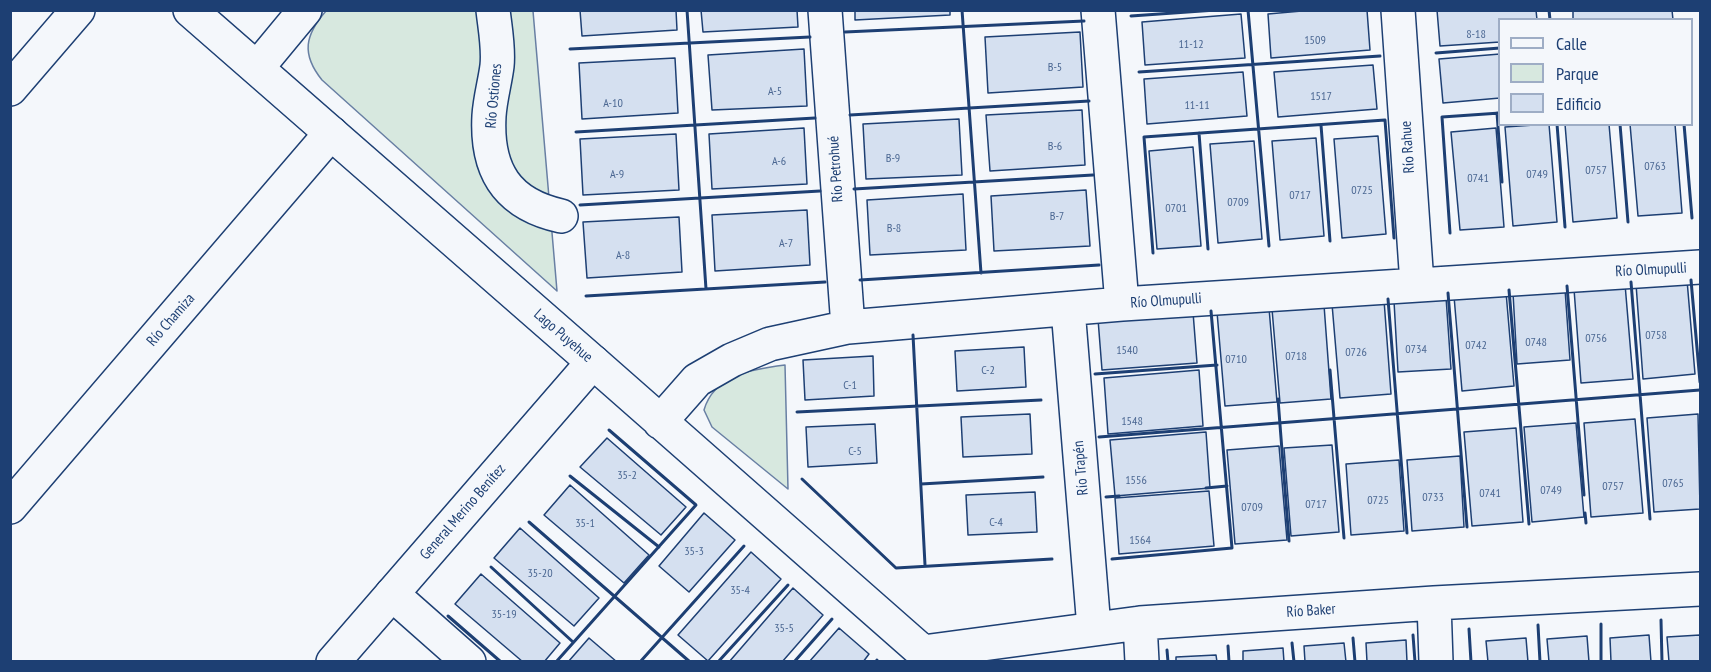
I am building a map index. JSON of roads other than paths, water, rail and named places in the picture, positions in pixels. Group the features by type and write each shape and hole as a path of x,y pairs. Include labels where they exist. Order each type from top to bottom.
{"street":[{"path":"10,89 78,10"},
{"path":"257,68 305,10"},
{"name":"Río Ostiones","path":"493,10 497,57 489,116 491,148 499,175 514,196 526,205 538,211 561,216"},
{"name":"Río Petrohué","path":"825,10 848,327"},
{"path":"1098,10 1122,304"},
{"name":"Río Rahue","path":"1398,10 1417,284"},
{"name":"Lago Puyehue","path":"198,14 929,657"},
{"name":"Río Chamiza","path":"10,507 331,133"},
{"name":"Río Olmupulli","path":"660,422 697,380 732,360 770,344 848,327 1122,304 1701,267"},
{"name":"Río Trapén","path":"1068,309 1094,628"},
{"name":"General Merino Benítez","path":"333,662 593,362"},
{"name":"Río Baker","path":"929,657 1094,628 1140,623 1434,603 1701,589"},
{"path":"392,594 470,662"},
{"path":"1434,603 1436,662"},
{"path":"1140,623 1142,662"}]}
